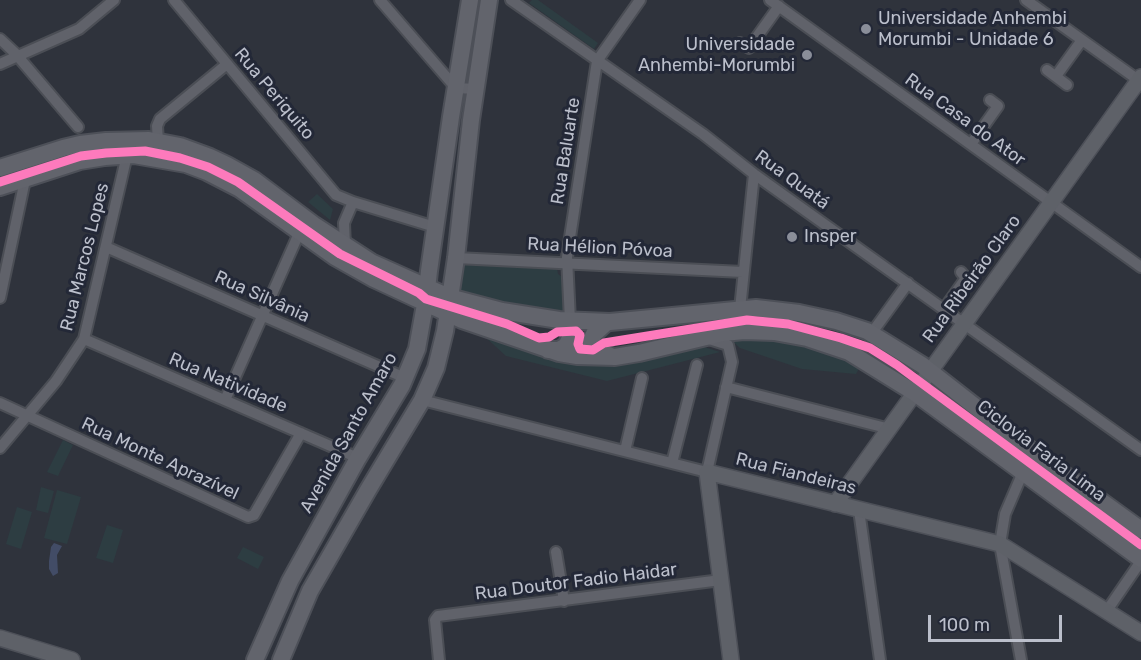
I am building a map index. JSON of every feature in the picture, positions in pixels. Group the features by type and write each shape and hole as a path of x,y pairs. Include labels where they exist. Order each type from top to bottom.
{"main road":[{"name":"Avenida Santo Amaro","path":"255,660 290,582 405,378 417,349 427,296 435,227 470,0"},
{"path":"281,660 310,591 422,400 436,368 456,258 489,0"},
{"path":"0,168 80,144 121,140 180,146 210,157 254,180 345,246 427,296"},
{"path":"0,187 80,161 127,155 177,162 207,172 240,189 335,257 374,279 427,296 544,350 577,356 615,357 723,333 774,332 807,338 849,352 915,393 1141,560"},
{"path":"448,305 570,321 607,322 756,308 799,313 836,321 871,334 930,372 1032,451 1141,530"},
{"path":"544,350 559,350 566,346 570,338 570,321"},
{"path":"607,322 592,337 590,347 595,351 615,357"}],"street":[{"path":"0,64 79,29 114,0"},
{"name":"Rua Periquito","path":"174,0 340,197 435,227"},
{"path":"380,0 456,88 476,89"},
{"name":"Rua Quatá","path":"511,0 703,134 754,174 1141,450"},
{"name":"Rua Baluarte","path":"570,321 567,263 597,61 640,0"},
{"path":"1026,0 1140,80"},
{"path":"740,43 749,48 774,3"},
{"name":"Rua Casa do Ator","path":"774,3 1141,267"},
{"path":"0,39 78,127"},
{"path":"1067,85 1052,73 1082,40"},
{"path":"158,142 157,126 160,119 227,64"},
{"name":"Rua Ribeirão Claro","path":"835,504 1140,80"},
{"path":"971,144 998,106 990,100"},
{"name":"Rua Marcos Lopes","path":"0,448 56,381 84,339 127,155"},
{"path":"754,174 740,309 755,331"},
{"path":"0,298 25,180"},
{"path":"345,246 344,223 353,202"},
{"path":"225,400 300,231"},
{"name":"Rua Silvânia","path":"106,247 405,378"},
{"name":"Rua Hélion Póvoa","path":"456,258 743,272"},
{"path":"944,309 966,278 961,272"},
{"path":"871,334 908,283"},
{"path":"700,338 726,343 730,348 732,362 707,472 731,660"},
{"name":"Rua Natividade","path":"84,339 358,458"},
{"path":"672,463 697,365"},
{"path":"625,451 642,378"},
{"path":"726,387 890,429"},
{"name":"Rua Fiandeiras","path":"422,400 1000,544 1141,633"},
{"name":"Rua Monte Aprazível","path":"0,403 248,517 254,515 301,433"},
{"path":"1021,660 1000,544 1005,514 1032,451"},
{"path":"859,510 880,660"},
{"path":"556,552 564,601"},
{"path":"1106,612 1141,560"},
{"name":"Rua Doutor Fadio Haidar","path":"439,660 436,616 721,580"},
{"path":"0,638 72,660"}],"shaded area":[{"path":"532,0 538,0 598,43 594,49 529,3"},
{"path":"317,194 333,209 330,220 308,202"},
{"path":"468,258 557,268 558,274 563,278 567,315 551,315 456,293 459,264"},
{"path":"483,335 551,357 698,345 720,352 607,381 506,356"},
{"path":"744,336 809,342 862,363 856,374 802,369 740,348 729,338"},
{"path":"63,440 73,445 58,476 47,472"},
{"path":"41,487 54,491 48,513 36,510"},
{"path":"57,490 81,497 67,544 44,538"},
{"path":"17,507 32,512 21,549 6,544"},
{"path":"107,525 123,530 113,563 96,558"},
{"path":"243,547 264,557 258,569 237,558"}],"water":[{"path":"54,543 62,546 57,555 58,573 53,576 49,569 49,561 51,547"}],"cycle path":[{"name":"Ciclovia Faria Lima","path":"0,182 81,156 145,151 180,158 208,167 238,182 340,254 419,293 426,299 507,324 539,338 549,337 557,332 576,331 580,335 578,344 580,349 593,350 604,343 747,320 788,324 841,338 870,348 897,365 1141,545"}],"place":[{"name":"Universidade Anhembi Morumbi - Unidade 6","path":"866,29"},
{"name":"Universidade Anhembi-Morumbi","path":"807,55"},
{"name":"Insper","path":"792,237"}]}
